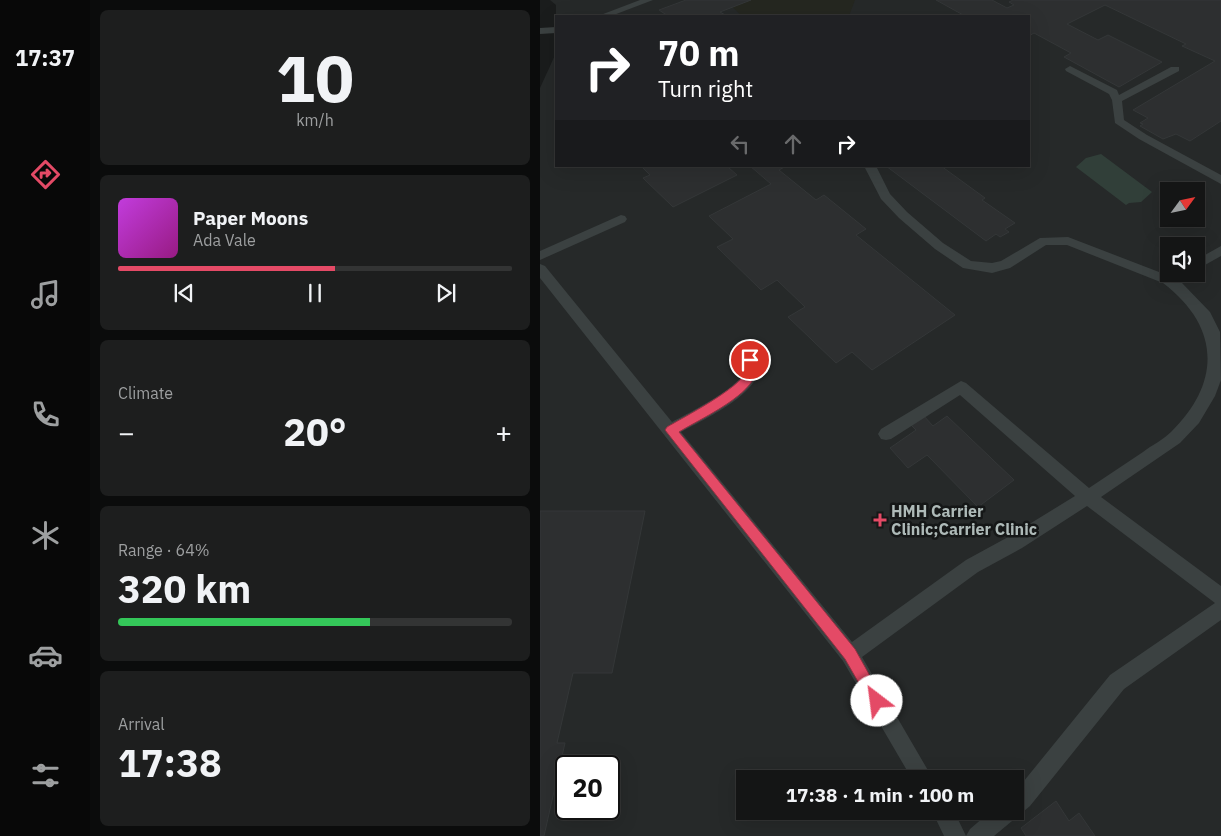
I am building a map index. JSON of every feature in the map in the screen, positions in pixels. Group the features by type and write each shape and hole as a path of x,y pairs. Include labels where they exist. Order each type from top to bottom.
{"lane":[{"path":"606,15 649,0"},
{"path":"540,31 555,30"},
{"path":"1070,69 1113,92 1120,120 1143,137 1221,180"},
{"path":"1116,100 1174,69"},
{"path":"850,654 972,566 1016,542 1088,497 1174,438 1194,419 1208,396 1219,362 1219,351 1213,332 1204,316 1182,290 1172,283 1151,272 1068,241 1044,241 1005,265 992,268 968,265 939,246 902,215 885,196 870,167"},
{"path":"540,256 621,219"},
{"path":"1205,260 1221,250"},
{"path":"540,269 850,654 918,770"},
{"path":"671,430 733,393 744,384 751,374 750,360 742,346"},
{"path":"886,434 961,387 1088,497 1221,596"},
{"path":"1024,797 1117,682 1221,609"},
{"path":"947,820 956,836"},
{"path":"977,836 997,820"}],"shaded area":[{"name":"HMH Carrier Clinic;Carrier Clinic","path":"550,0 1221,0 1221,836 540,836 540,88 555,55 555,167 1030,167 1030,15 556,15 556,5"},
{"path":"725,0 855,0 849,15 741,15"},
{"path":"1101,154 1152,192 1141,202 1126,205 1076,167 1086,158"}],"building":[{"path":"686,0 751,0 720,12 725,15 666,15 659,10"},
{"path":"936,0 992,0 1007,8 1014,5 1009,2 1013,0 1221,0 1221,121 1190,141 1176,134 1163,139 1140,126 1143,124 1140,123 1148,118 1133,110 1215,61 1182,46 1186,44 1105,5 1067,24 1098,40 1108,35 1162,62 1119,87 1064,57 1071,53 1034,33 1030,35 1030,15 963,15"},
{"path":"642,167 728,167 737,175 673,207 643,178 650,175"},
{"path":"751,167 784,167 779,170 816,200 824,195 866,229 856,235 955,315 872,370 852,352 836,363 788,317 805,307 777,280 761,290 717,247 733,239 709,216 771,184"},
{"path":"887,167 942,167 985,198 982,200 1015,223 1005,229 1009,232 1000,237 996,234 986,241"},
{"path":"923,415 933,426 947,416 1014,480 978,507 927,455 908,468 890,448 916,430 910,424"},
{"path":"540,511 645,511 612,673 573,673 557,743 565,743 562,755 555,755 555,787 544,836 540,836"},
{"path":"1056,801 1069,821 1079,813 1095,836 1026,836 1021,828"}],"place":[{"name":"HMH Carrier Clinic;Carrier Clinic","path":"880,520"}],"route":[{"path":"750,360 751,374 744,384 733,393 671,430 850,654 877,701"}]}
